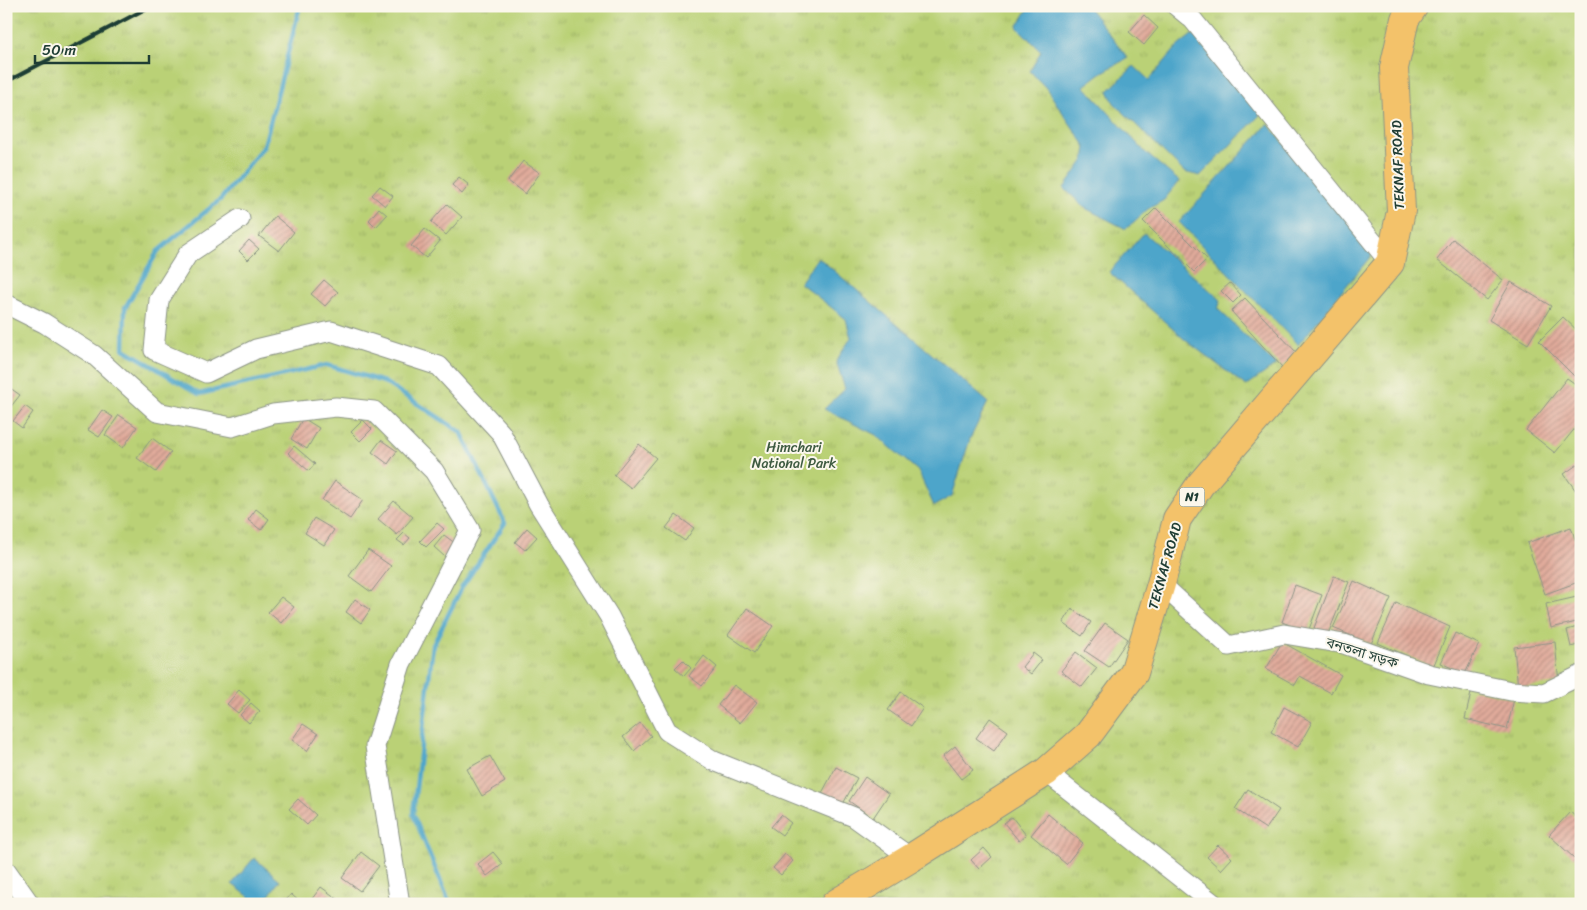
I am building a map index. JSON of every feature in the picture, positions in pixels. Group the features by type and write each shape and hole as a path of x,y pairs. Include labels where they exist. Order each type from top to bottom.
{"highway":[{"name":"TEKNAF ROAD","path":"835,904 1046,772 1088,735 1134,673 1161,584 1177,520 1200,484 1390,263 1401,211 1394,68 1404,19 1414,6"}],"street":[{"path":"1176,6 1193,20 1390,263"},
{"path":"240,219 188,254 159,300 154,350 206,373 256,349 331,331 439,366 501,433 539,505 609,616 667,731 714,761 854,817 911,858"},
{"path":"6,304 44,323 94,355 157,412 232,427 274,414 336,407 374,411 434,471 470,530 401,664 375,746 400,904"},
{"name":"বনতলা সড়ক","path":"1161,584 1228,646 1284,634 1344,644 1429,674 1511,691 1544,693 1581,675"},
{"path":"1046,772 1214,904"},
{"path":"6,870 30,904"}],"green space":[{"name":"Himchari National Park","path":"6,6 1581,6 1581,904 6,904"}],"water":[{"path":"1030,6 1087,6 1128,58 1101,73 1084,86 1147,154 1179,181 1164,200 1148,209 1126,229 1085,208 1064,188 1084,160 1086,147 1046,88 1030,71 1041,51 1017,27"},
{"path":"1193,34 1263,112 1200,176 1184,172 1114,103 1108,91 1134,66 1149,80 1178,46"},
{"path":"1268,124 1375,251 1298,345 1179,222"},
{"path":"1144,233 1221,300 1218,309 1276,365 1246,386 1184,339 1109,272"},
{"path":"818,257 988,402 970,439 952,496 934,506 918,471 876,435 824,409 845,389 836,361 851,338 846,319 800,283"},
{"path":"254,858 280,880 263,904 259,904 232,884"}],"building":[{"path":"1144,15 1158,28 1144,45 1129,32"},
{"path":"523,161 540,173 525,194 508,181"},
{"path":"459,177 469,185 462,194 452,185"},
{"path":"380,186 393,196 385,206 372,195"},
{"path":"447,204 462,217 446,235 431,222"},
{"path":"379,208 387,215 376,227 369,220"},
{"path":"1156,208 1207,259 1194,272 1143,221"},
{"path":"275,216 294,232 279,251 259,236"},
{"path":"425,229 440,241 426,258 411,246"},
{"path":"1453,239 1503,280 1487,300 1437,260"},
{"path":"249,240 259,249 248,260 239,251"},
{"path":"324,280 338,292 325,306 311,294"},
{"path":"1511,282 1551,306 1528,344 1489,320"},
{"path":"1230,283 1241,295 1233,303 1221,291"},
{"path":"1245,298 1297,353 1282,367 1231,311"},
{"path":"1563,317 1581,334 1581,374 1576,378 1539,341"},
{"path":"1567,378 1581,388 1581,421 1555,453 1526,430"},
{"path":"6,385 20,395 9,409 6,407"},
{"path":"25,406 33,412 22,428 13,421"},
{"path":"102,410 113,417 99,437 88,430"},
{"path":"119,415 137,427 123,448 105,435"},
{"path":"303,418 319,428 307,449 291,439"},
{"path":"363,420 372,429 360,441 351,432"},
{"path":"152,438 171,452 156,472 137,458"},
{"path":"381,440 397,451 388,464 372,452"},
{"path":"639,444 656,458 631,488 614,475"},
{"path":"294,446 315,464 309,471 288,453"},
{"path":"1581,462 1581,498 1564,474"},
{"path":"335,481 363,500 350,519 322,500"},
{"path":"394,501 413,517 397,535 378,519"},
{"path":"256,509 269,519 261,530 248,520"},
{"path":"676,515 694,528 685,541 666,528"},
{"path":"314,518 334,530 324,545 305,533"},
{"path":"437,523 444,529 426,547 420,541"},
{"path":"1571,527 1581,556 1581,581 1545,594 1527,543"},
{"path":"527,528 537,537 525,550 515,542"},
{"path":"404,533 410,538 404,545 397,540"},
{"path":"444,535 456,544 445,557 434,547"},
{"path":"368,550 391,566 371,592 349,576"},
{"path":"1334,576 1349,582 1328,634 1314,628"},
{"path":"1354,581 1391,598 1371,644 1333,628"},
{"path":"1295,585 1322,595 1308,632 1282,622"},
{"path":"1581,596 1581,621 1551,628 1546,604"},
{"path":"281,597 294,607 281,623 268,612"},
{"path":"355,599 370,610 361,623 346,612"},
{"path":"1396,603 1450,627 1433,667 1378,643"},
{"path":"747,608 773,626 754,653 728,635"},
{"path":"1072,609 1091,622 1082,636 1063,623"},
{"path":"1105,623 1128,639 1109,667 1085,651"},
{"path":"1581,626 1581,644 1571,647 1567,630"},
{"path":"1455,633 1479,644 1465,674 1441,663"},
{"path":"1282,642 1341,675 1331,693 1300,676 1295,685 1266,669"},
{"path":"1555,642 1559,683 1518,688 1514,647"},
{"path":"1076,652 1097,668 1082,687 1061,671"},
{"path":"1033,653 1042,660 1031,674 1022,667"},
{"path":"704,656 717,667 702,686 689,676"},
{"path":"683,660 691,668 684,676 675,668"},
{"path":"734,685 757,702 740,723 718,705"},
{"path":"1472,689 1514,699 1507,729 1465,719"},
{"path":"239,690 250,700 238,713 227,704"},
{"path":"901,692 923,708 911,726 888,710"},
{"path":"251,703 260,711 249,723 240,715"},
{"path":"1284,707 1312,722 1298,747 1271,732"},
{"path":"990,718 1008,731 994,751 976,738"},
{"path":"640,723 651,736 634,751 623,737"},
{"path":"303,724 318,734 307,751 292,740"},
{"path":"955,746 973,770 961,779 943,756"},
{"path":"490,756 505,782 482,796 467,769"},
{"path":"836,767 857,778 843,804 822,793"},
{"path":"865,777 889,794 873,818 849,801"},
{"path":"1248,789 1279,810 1266,829 1235,809"},
{"path":"298,799 316,815 307,825 289,809"},
{"path":"1570,812 1581,821 1581,851 1574,858 1549,835"},
{"path":"1048,814 1083,843 1066,864 1031,835"},
{"path":"781,815 791,823 782,835 771,827"},
{"path":"1012,817 1026,835 1019,841 1004,823"},
{"path":"1218,845 1232,858 1221,870 1207,857"},
{"path":"984,848 992,857 979,869 971,860"},
{"path":"361,852 379,866 360,891 342,878"},
{"path":"493,852 503,864 487,876 478,864"},
{"path":"785,854 793,861 781,875 773,868"},
{"path":"321,887 339,900 337,904 308,904"},
{"path":"291,894 302,904 283,904"}],"waterway":[{"path":"300,6 264,146 221,199 158,251 125,308 124,349 199,394 327,365 384,382 461,432 505,523 462,587 433,645 413,814 450,904"}],"railway":[{"path":"6,82 151,6"}]}
